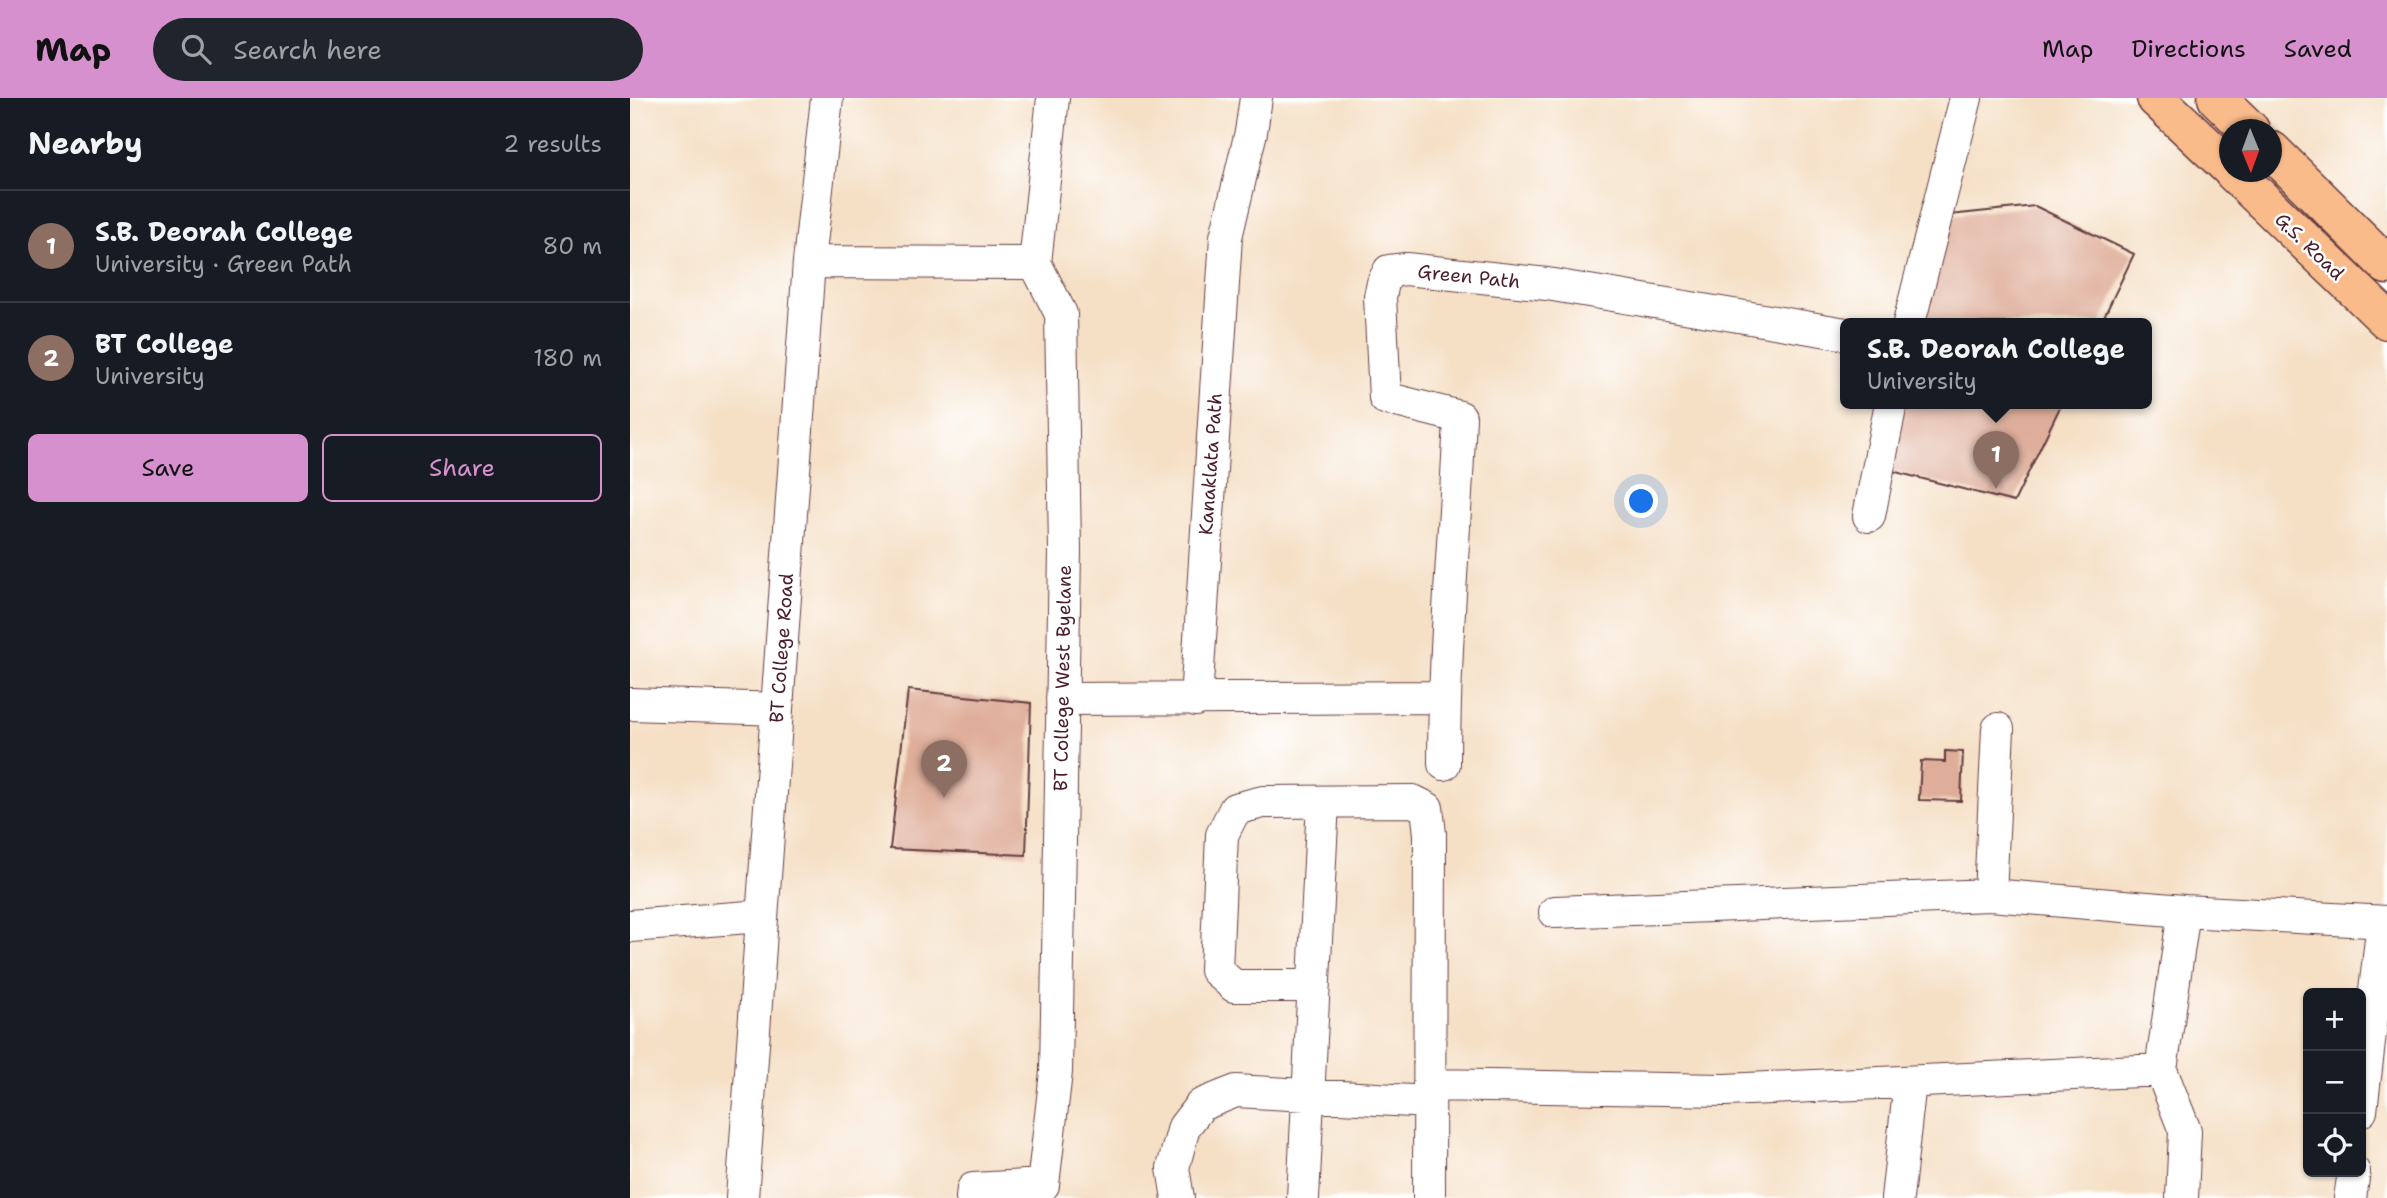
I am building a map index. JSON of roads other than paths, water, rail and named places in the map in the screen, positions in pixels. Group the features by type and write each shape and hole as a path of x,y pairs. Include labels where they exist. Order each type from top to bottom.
{"main road":[{"name":"G.S. Road","path":"2157,98 2219,158"},
{"path":"2217,98 2238,119"},
{"name":"G.S. Road","path":"2282,161 2385,259"},
{"name":"G.S. Road","path":"2243,182 2387,320"}],"street":[{"name":"BT College Road","path":"742,1198 809,262 827,98"},
{"path":"809,262 1035,263 1053,98"},
{"name":"Kanaklata Path","path":"1196,699 1226,237 1251,132 1256,98"},
{"path":"1910,318 1966,98"},
{"name":"BT College West Byelane","path":"972,1198 973,1189 1043,1185 1056,1072 1065,551 1061,314 1035,263"},
{"name":"Green Path","path":"1444,764 1444,697 1460,417 1385,398 1380,297 1382,283 1389,271 1406,269 1547,284 1840,333"},
{"path":"1869,516 1890,409"},
{"path":"1062,699 1444,697"},
{"path":"630,704 777,709"},
{"path":"1990,895 1998,729"},
{"path":"1313,986 1234,986 1216,970 1222,835 1235,809 1264,802 1413,801 1427,808 1430,834 1429,1198"},
{"path":"1303,1198 1323,802"},
{"path":"1555,912 1990,895 2184,911 2385,922 2366,1072"},
{"path":"2182,1198 2185,1131 2161,1070 2184,911"},
{"path":"630,926 762,915"},
{"path":"1178,1198 1173,1168 1184,1127 1201,1105 1236,1091 1307,1095 1725,1090 2161,1070"},
{"path":"1897,1198 1910,1082"},
{"path":"2350,1198 2353,1177"}],"place":[{"name":"S.B. Deorah College","path":"1996,489"},
{"name":"BT College","path":"944,798"}]}
